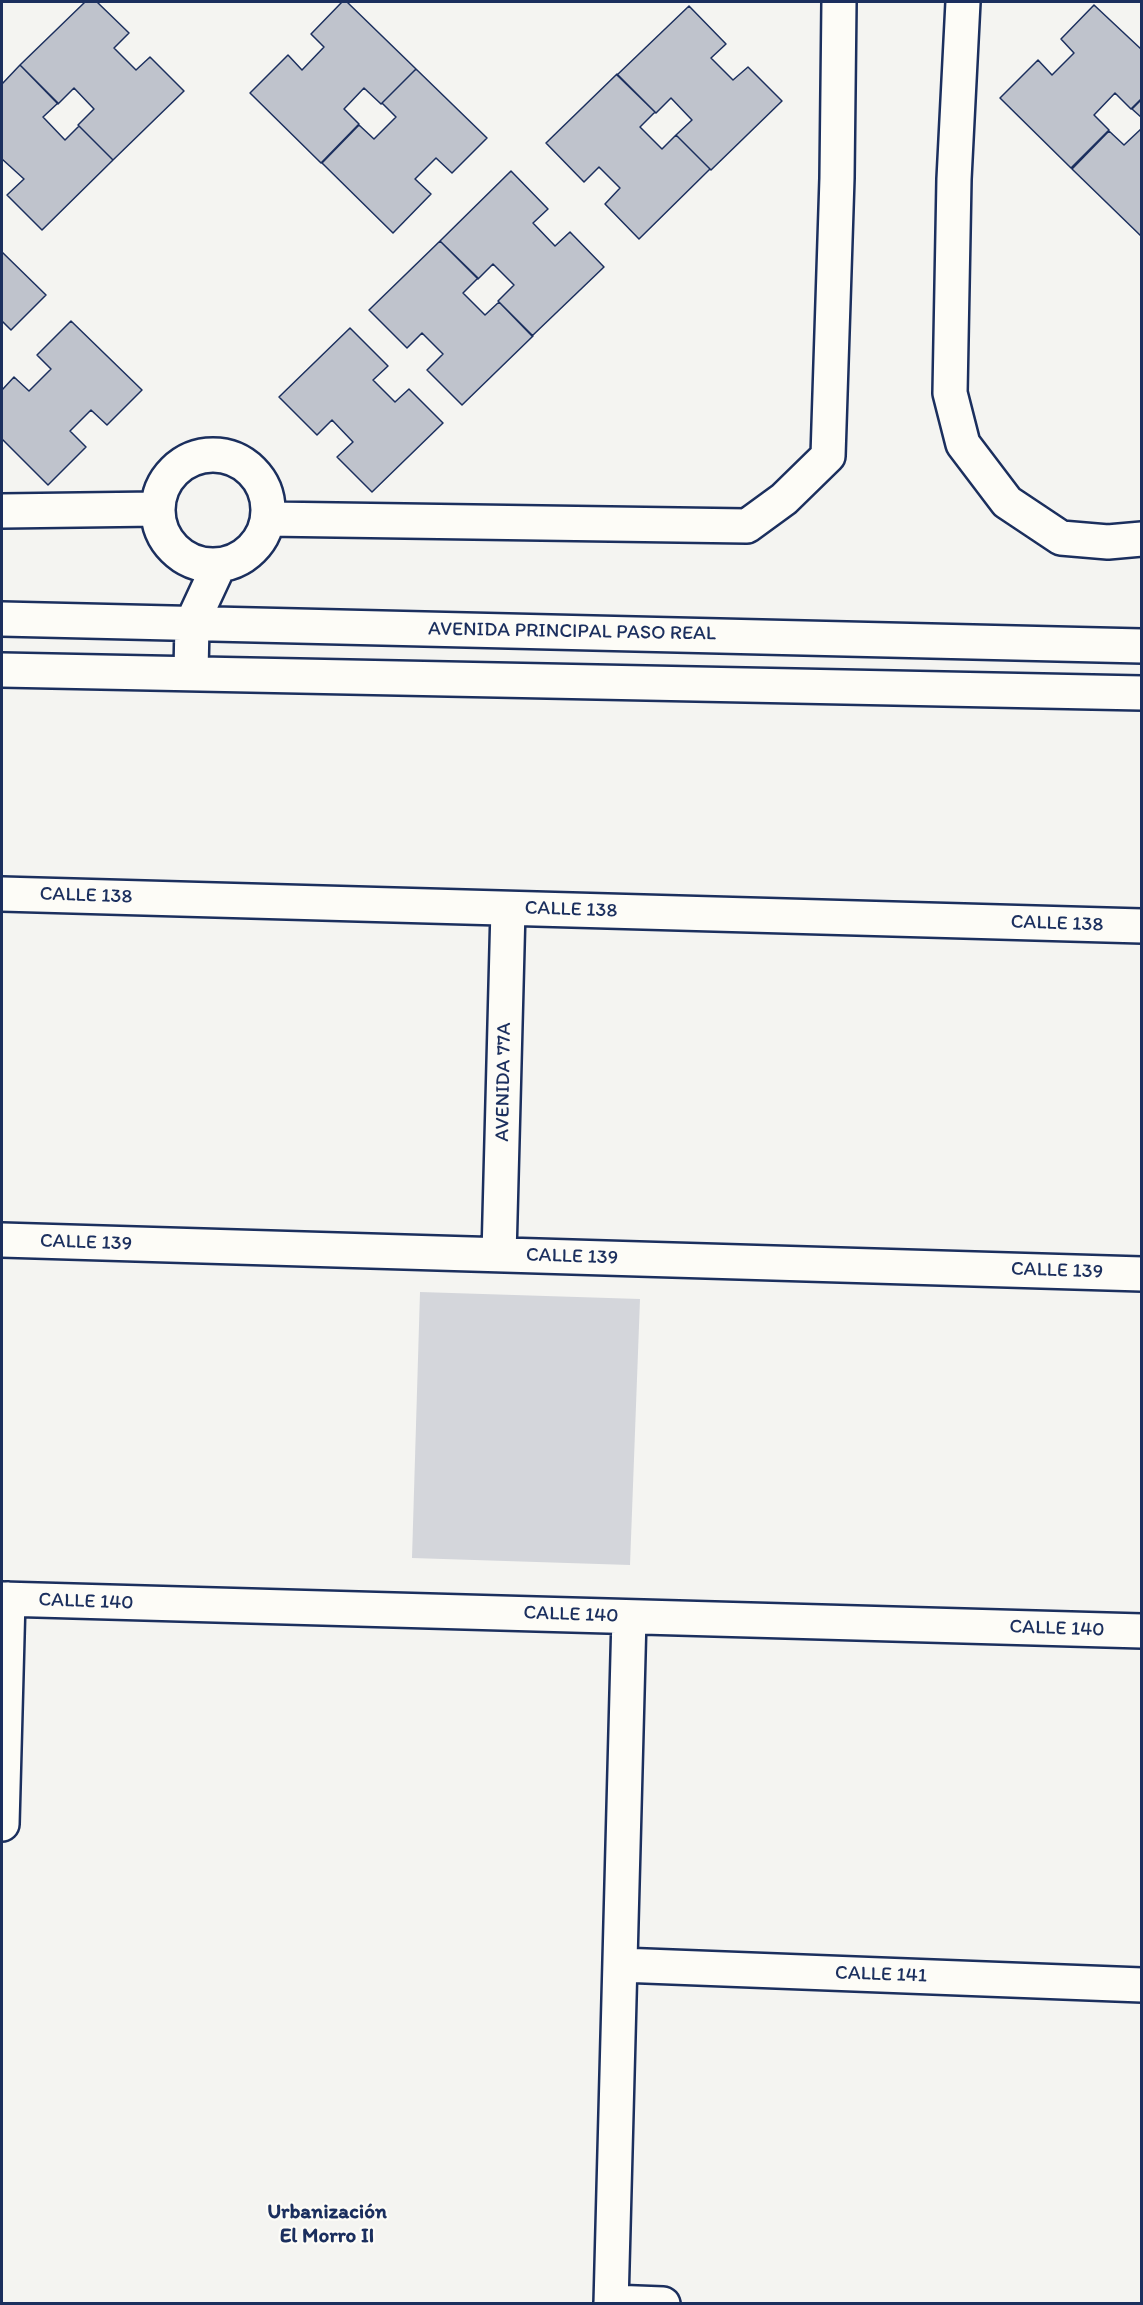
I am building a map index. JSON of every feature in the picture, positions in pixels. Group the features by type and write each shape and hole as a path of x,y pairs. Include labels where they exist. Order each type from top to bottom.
{"street":[{"path":"268,519 747,526 784,499 828,456 837,178 839,2"},
{"path":"963,2 954,179 950,393 963,444 1007,502 1061,538 1108,542 1142,539"},
{"path":"201,455 220,455 238,460 252,470 262,484 268,501 268,519 262,536 251,550 236,561 219,565 200,564 183,556 169,544 160,527 157,509 160,490 169,475 184,462 201,455"},
{"path":"2,511 157,509"},
{"path":"191,674 192,623 219,565"},
{"name":"AVENIDA PRINCIPAL PASO REAL","path":"2,619 1142,646"},
{"path":"2,670 1142,693"},
{"name":"CALLE 138","path":"2,894 1142,926"},
{"name":"AVENIDA 77A","path":"499,1255 508,909"},
{"name":"CALLE 139","path":"2,1240 1142,1274"},
{"path":"2,1824 5,1599"},
{"name":"CALLE 140","path":"5,1599 1142,1631"},
{"path":"629,1617 611,2303 663,2304"},
{"name":"CALLE 141","path":"620,1965 1142,1985"}],"shaded area":[{"path":"420,1292 640,1299 630,1565 412,1558"}],"building":[{"path":"85,2 97,2 129,33 114,48 136,70 150,57 184,91 113,160 78,125 94,109 74,88 58,104 20,65"},
{"path":"342,2 347,2 416,69 381,104 364,88 344,109 359,124 321,163 250,93 288,55 302,70 324,47 311,34"},
{"path":"1094,5 1142,50 1142,98 1131,109 1115,93 1094,115 1109,130 1071,168 1000,98 1038,60 1052,75 1074,53 1061,39"},
{"path":"689,6 726,44 711,58 733,80 748,67 782,101 711,170 676,135 692,120 671,98 656,113 617,75"},
{"path":"20,65 58,103 43,117 65,140 79,126 113,160 42,230 7,195 24,179 2,159 2,84"},
{"path":"416,69 487,138 452,173 436,158 415,179 431,194 393,233 322,163 359,125 374,139 396,117 382,103"},
{"path":"617,74 655,112 640,127 662,149 676,135 710,169 639,239 605,204 620,188 599,167 584,182 546,143"},
{"path":"1142,99 1142,118 1132,109"},
{"path":"1142,128 1142,237 1072,169 1109,131 1124,145"},
{"path":"511,171 548,209 533,223 555,246 570,232 604,267 532,336 498,301 514,285 493,264 478,279 440,241"},
{"path":"440,241 478,278 463,293 485,315 499,302 533,336 462,405 427,370 443,354 422,333 407,348 369,310"},
{"path":"2,252 46,295 11,330 2,321"},
{"path":"71,321 142,390 107,425 91,410 70,431 86,447 48,485 2,439 2,390 14,377 29,391 51,369 37,355"},
{"path":"350,328 388,366 373,380 395,402 409,389 443,423 372,492 337,457 353,442 332,420 317,435 279,397"}],"district":[{"name":"Urbanización El Morro II","path":"327,2225"}]}
